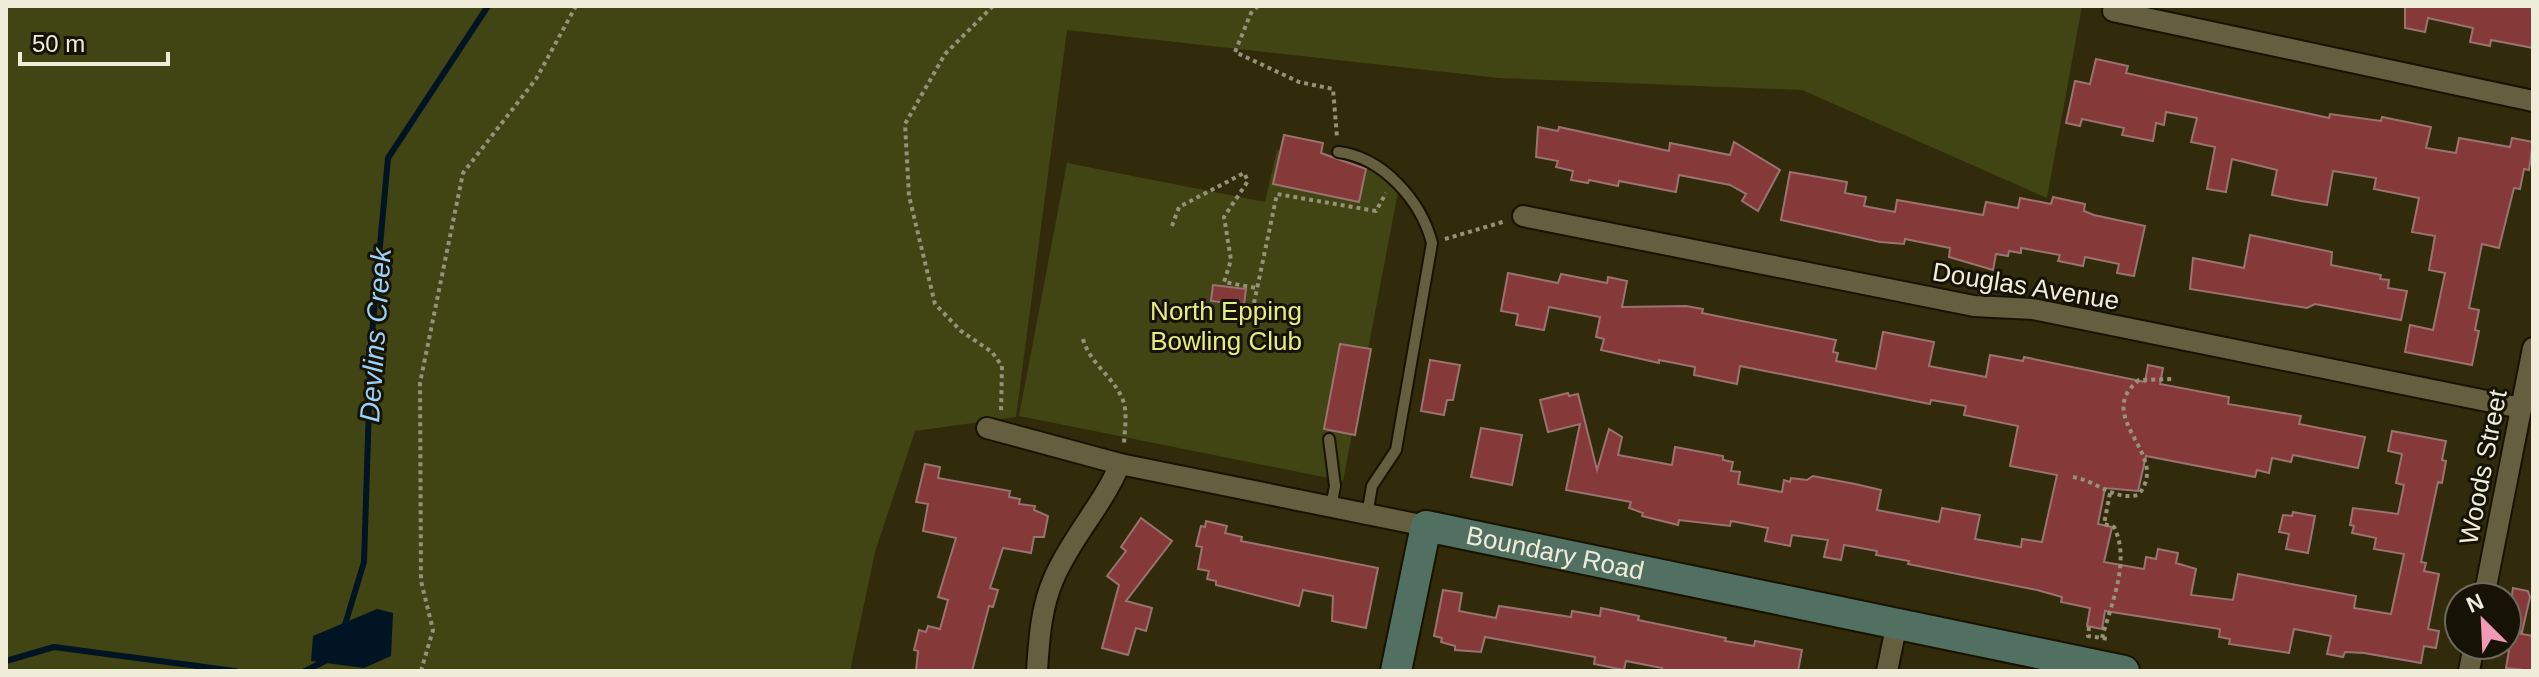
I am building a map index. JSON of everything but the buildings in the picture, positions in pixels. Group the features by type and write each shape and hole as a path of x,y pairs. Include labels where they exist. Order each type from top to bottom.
{"street":[{"path":"2113,11 2533,101"},
{"name":"Douglas Avenue","path":"1523,216 1974,306 2033,309 2521,408"},
{"name":"Woods Street","path":"2487,581 2533,348"},
{"name":"Boundary Road","path":"994,430 1122,464 2124,671"},
{"path":"1037,671 1039,633 1054,578 1122,464"},
{"path":"1396,671 1426,526"},
{"path":"1887,671 1897,623"}],"lane":[{"path":"1338,152 1360,154 1394,181 1425,217 1432,243 1396,450 1372,486 1367,515"},
{"path":"1329,439 1335,486 1331,507"}],"path":[{"path":"421,671 433,630 421,581 420,383 463,173 536,79 576,6"},
{"path":"993,6 945,54 905,124 909,196 935,304 961,331 992,352 1002,366 994,430"},
{"path":"1258,6 1251,13 1235,52 1299,82 1333,89 1338,152"},
{"path":"1172,226 1179,207 1244,173 1248,181 1224,217 1231,260 1224,282 1256,288"},
{"path":"1254,303 1277,194 1376,211 1394,181"},
{"path":"1432,243 1523,216"},
{"path":"1083,339 1086,349 1121,396 1125,408 1122,464"},
{"path":"2073,477 2093,481 2110,493 2128,497 2138,495 2149,477 2147,460 2130,435 2125,417 2129,391 2139,380 2173,379"},
{"path":"2102,638 2120,571 2120,539 2114,527 2104,524 2110,493"},
{"path":"2089,627 2088,636 2109,639"}],"green space":[{"path":"6,6 2082,6 2047,198 1802,90 1499,78 1067,30 1016,417 915,431 875,552 850,671 6,671"},
{"name":"North Epping Bowling Club","path":"1277,150 1401,176 1343,481 1019,416 1067,163 1265,202"}],"water":[{"path":"377,609 393,613 391,656 364,668 311,661 313,636"}],"waterway":[{"name":"Devlins Creek","path":"344,628 364,562 371,344 388,158 488,6"},
{"name":"Devlins Creek","path":"6,661 54,647 235,671"},
{"name":"Devlins Creek","path":"305,671 327,660"}]}
